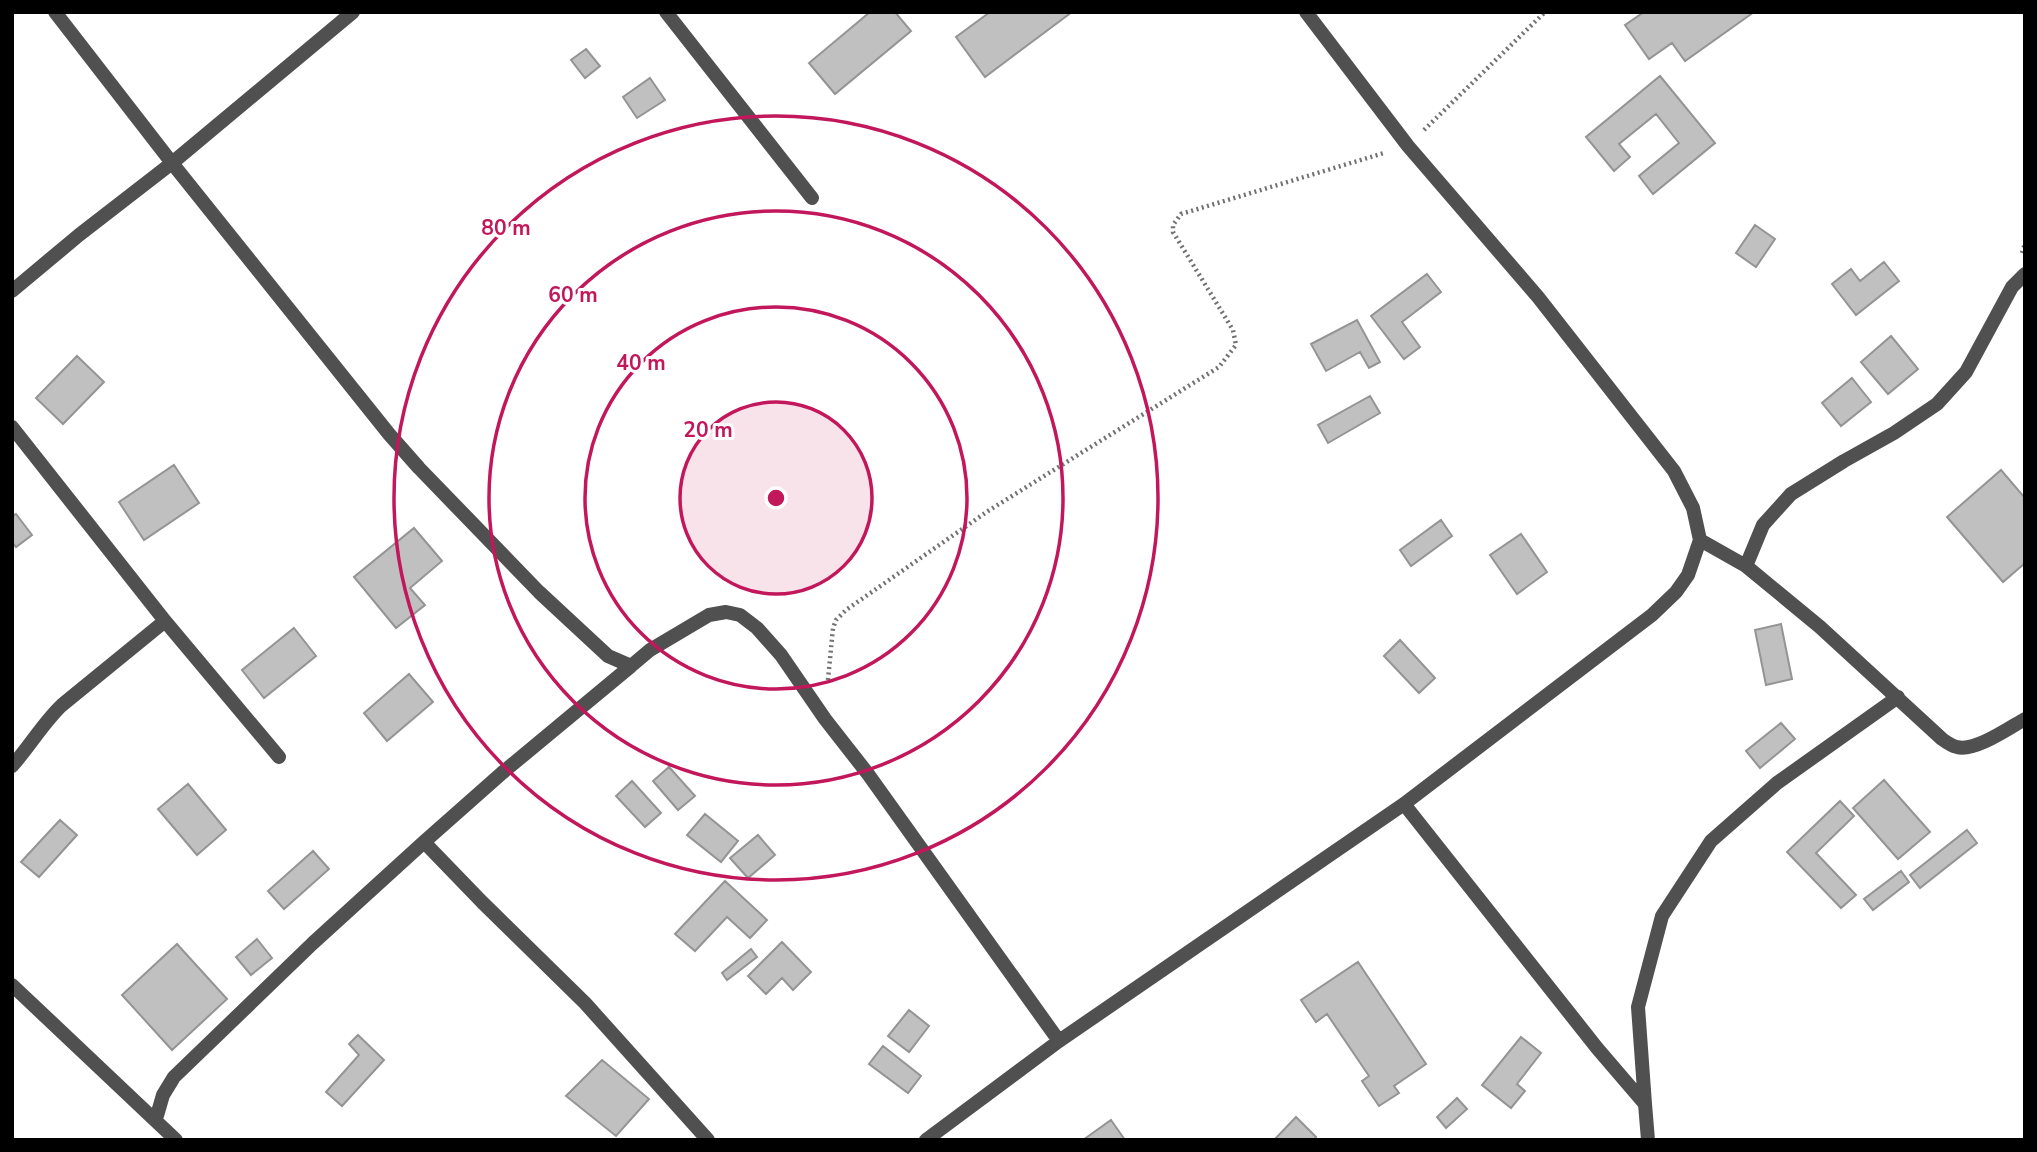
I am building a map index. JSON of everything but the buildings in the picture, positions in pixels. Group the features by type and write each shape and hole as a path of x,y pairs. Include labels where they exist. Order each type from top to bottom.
{"street":[{"path":"55,12 172,163 419,468 539,592 608,656 631,666"},
{"path":"12,291 172,163 353,12"},
{"path":"666,12 812,198"},
{"path":"926,1140 1059,1041 1404,804 1652,615 1676,592 1688,575 1700,540 1693,508 1666,460 1538,297 1408,146 1306,12"},
{"path":"1746,566 1763,525 1791,494 1834,466 1894,433 1937,404 1966,372 2012,287 2025,274"},
{"path":"12,427 165,621 279,757"},
{"path":"1700,540 1746,566 1820,627 1942,739 1956,747 1967,748 1988,740 2025,719"},
{"path":"156,1119 163,1095 183,1068 424,842 650,650 709,615 726,612 740,615 757,628 781,655 1059,1041"},
{"path":"12,766 47,719 165,621"},
{"path":"1648,1140 1638,1007 1662,916 1711,841 1777,783 1898,698"},
{"path":"1404,804 1645,1104"},
{"path":"424,842 586,1003 708,1140"},
{"path":"12,985 176,1140"}],"path":[{"path":"825,719 833,628 836,620 846,610 977,518 1219,367 1229,356 1236,345 1233,330 1173,232 1173,225 1181,214 1408,146 1545,12"}]}
